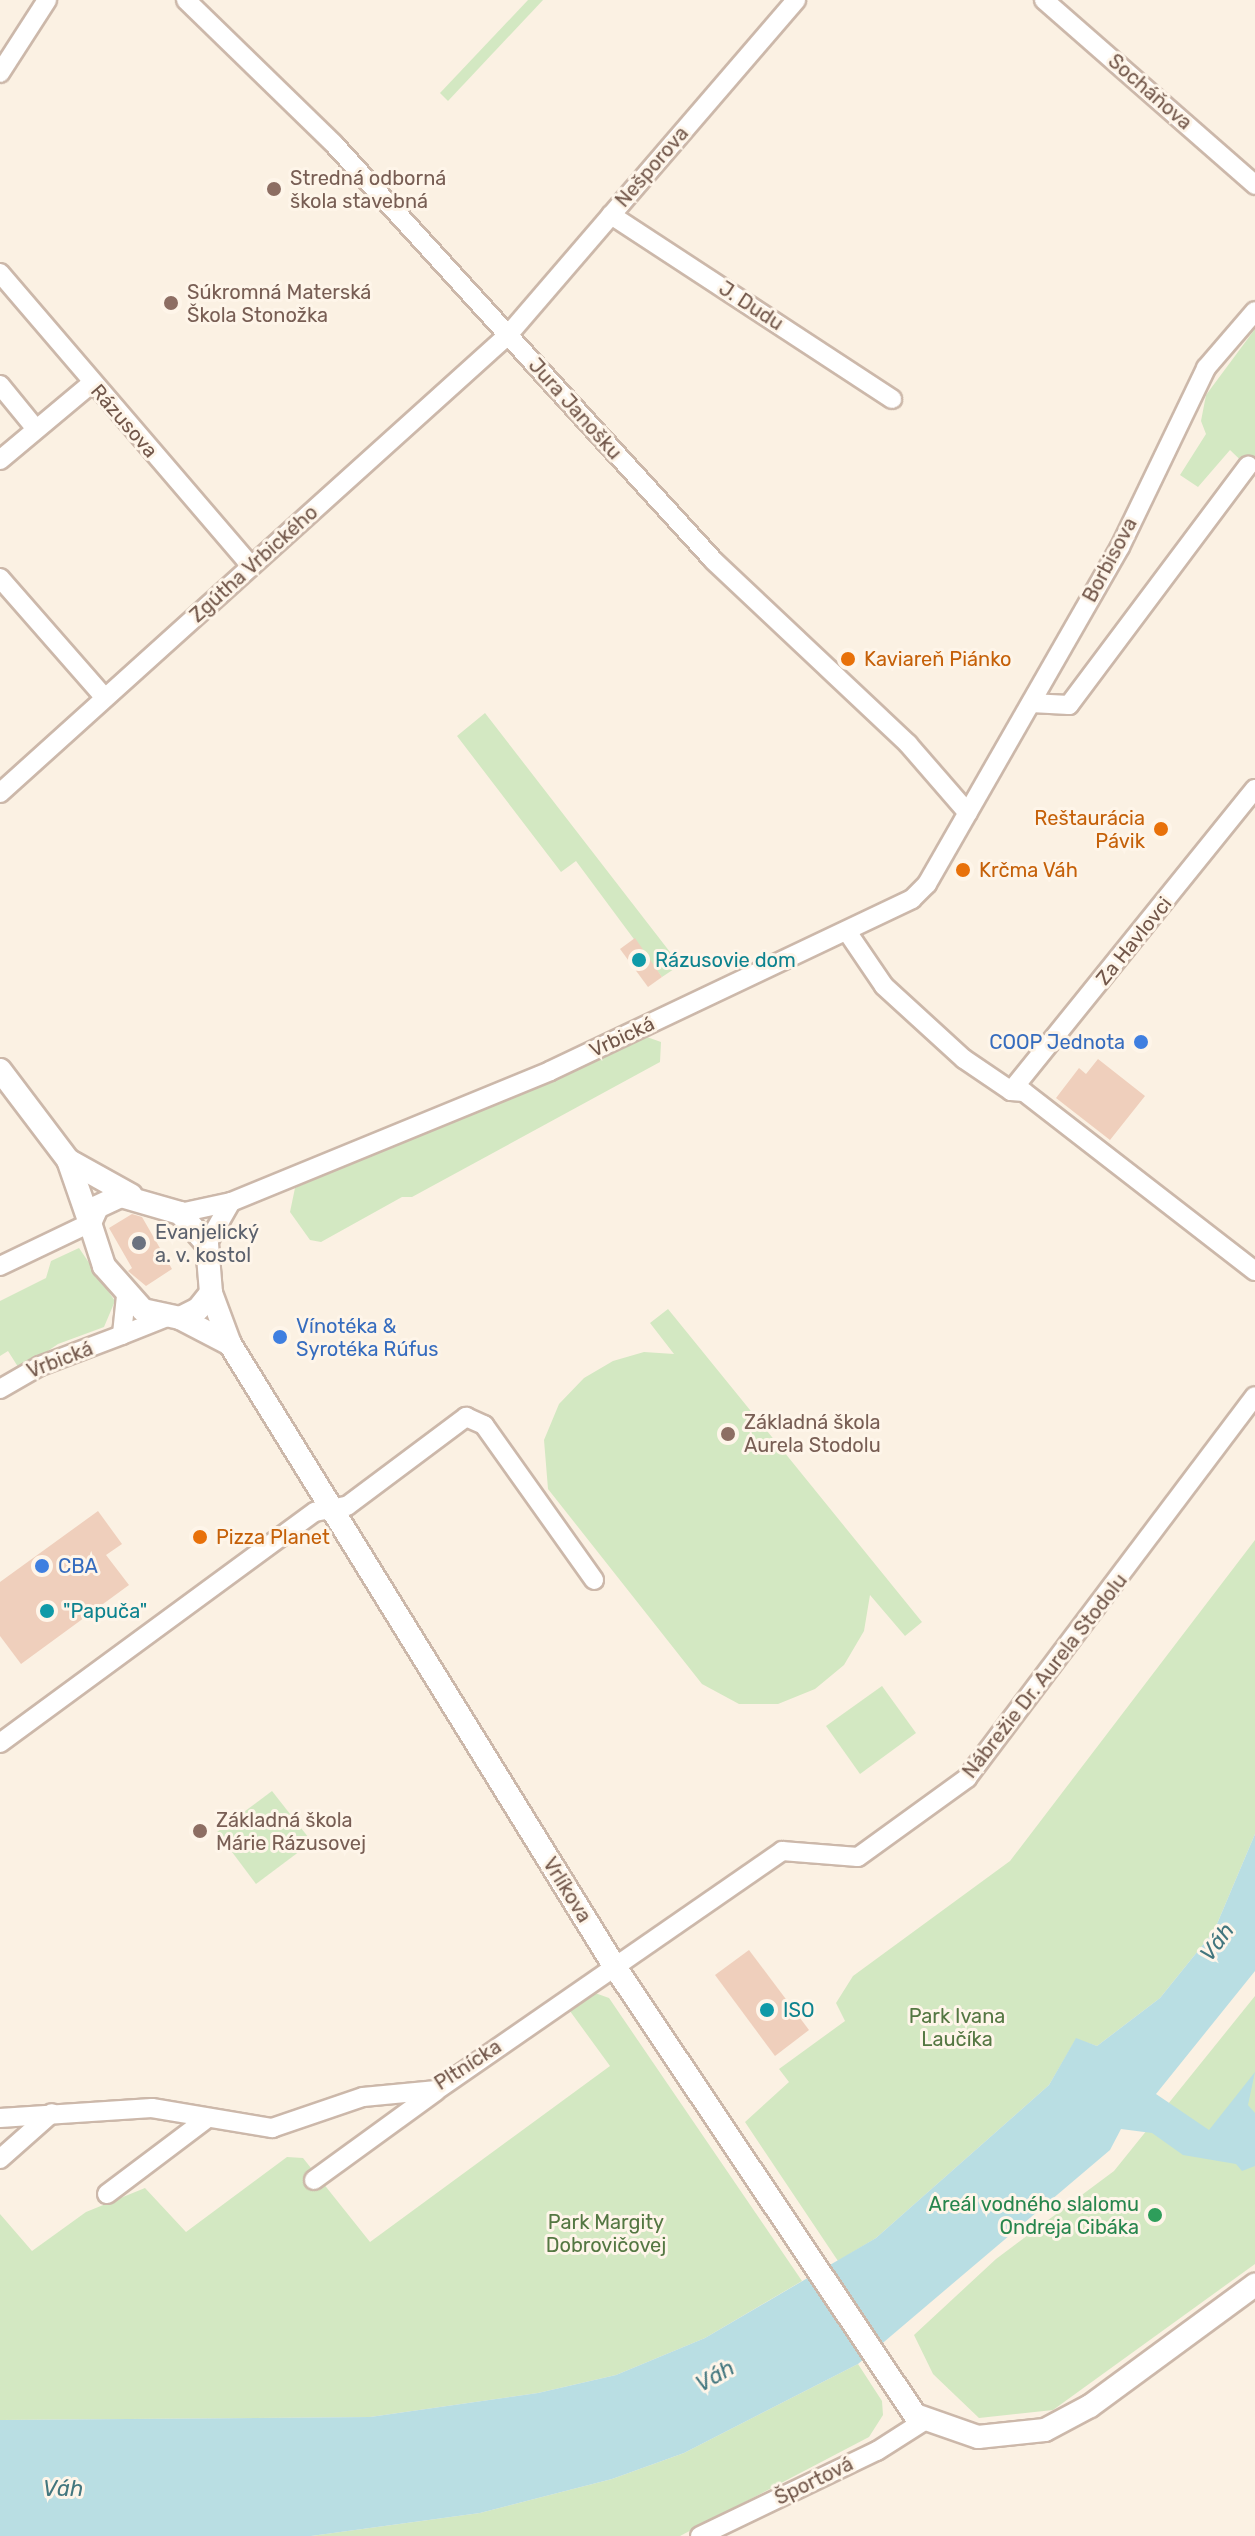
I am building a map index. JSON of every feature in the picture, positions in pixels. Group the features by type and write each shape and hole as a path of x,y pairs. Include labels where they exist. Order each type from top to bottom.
{"street":[{"path":"0,73 47,0"},
{"name":"Jura Janošku","path":"186,0 333,143 714,561 908,744 968,813"},
{"name":"Nešporova","path":"508,335 796,0"},
{"name":"Socháňova","path":"1044,0 1255,185"},
{"name":"J. Dudu","path":"611,215 892,399"},
{"name":"Rázusova","path":"0,273 251,566"},
{"name":"Borbisova","path":"968,813 1120,547 1206,368 1255,311"},
{"name":"Zgútha Vrbického","path":"0,793 508,335"},
{"path":"0,460 92,383"},
{"path":"0,385 36,429"},
{"path":"1031,703 1069,705 1248,466"},
{"path":"0,578 105,698"},
{"name":"Za Havlovci","path":"1011,1091 1255,789"},
{"name":"Vrbická","path":"180,1213 231,1202 550,1071 848,933 927,884 968,813"},
{"path":"848,933 884,986 964,1059 1011,1091 1024,1092 1255,1271"},
{"path":"0,1070 68,1160 90,1223 96,1253 126,1296 143,1310 174,1318 230,1344"},
{"path":"68,1160 131,1195 180,1213 207,1244"},
{"path":"0,1266 90,1223 97,1207 131,1195"},
{"path":"174,1318 211,1293 207,1244 231,1202"},
{"name":"Vrlíkova","path":"211,1293 230,1344 613,1964 886,2377 924,2421"},
{"path":"122,1335 126,1296"},
{"name":"Vrbická","path":"0,1389 40,1366 174,1318"},
{"name":"Nábrežie Dr. Aurela Stodolu","path":"613,1964 782,1851 858,1857 954,1793 1255,1396"},
{"path":"0,1743 328,1505 347,1506 458,1421 473,1418 594,1580"},
{"name":"Pltnícka","path":"0,2118 152,2108 272,2128 363,2097 437,2090 613,1964"},
{"path":"314,2180 437,2090"},
{"path":"0,2159 52,2113"},
{"path":"107,2194 208,2118"},
{"path":"924,2421 978,2437 1045,2430 1090,2406 1255,2285"},
{"name":"Športová","path":"700,2536 877,2451 924,2421"}],"green space":[{"path":"528,0 543,0 448,101 440,93"},
{"path":"1255,329 1255,474 1230,450 1198,487 1180,475 1206,434 1201,421 1206,395"},
{"path":"485,713 680,965 662,977 576,861 561,872 457,736"},
{"path":"644,1036 661,1042 660,1062 412,1197 402,1197 321,1242 310,1240 290,1212 295,1188"},
{"path":"79,1248 115,1301 104,1327 58,1344 20,1370 8,1351 0,1356 0,1301 46,1278 51,1261"},
{"path":"668,1309 922,1622 905,1636 870,1595 864,1631 844,1665 815,1689 778,1704 739,1704 702,1684 548,1489 544,1440 559,1404 584,1378 613,1361 644,1352 674,1354 650,1323"},
{"name":"Park Ivana Laučíka","path":"1255,1540 1255,1834 1214,1931 1160,1998 1097,2046 1076,2039 1049,2085 876,2238 838,2261 745,2122 789,2082 779,2069 845,2021 836,2003 853,1976 1010,1861"},
{"path":"882,1686 916,1733 860,1774 826,1726"},
{"path":"272,1791 312,1842 256,1884 217,1832"},
{"name":"Park Margity Dobrovičovej","path":"595,1993 609,1998 802,2281 705,2338 616,2375 538,2393 370,2417 0,2420 0,2214 32,2251 86,2212 145,2188 186,2232 287,2157 303,2158 370,2242 610,2066 567,2007"},
{"name":"Areál vodného slalomu Ondreja Cibáka","path":"1255,1996 1255,2264 1053,2410 979,2418 933,2374 914,2335 996,2259 1114,2171"},
{"path":"858,2364 882,2401 883,2415 869,2437 680,2536 311,2536 480,2513 612,2479 684,2453"}],"water":[{"name":"Váh","path":"1255,1834 1255,1971 1156,2094 1209,2130 1255,2072 1248,2105 1255,2113 1255,2166 1242,2171 1236,2164 1183,2155 1152,2133 1121,2129 1110,2150 858,2364 684,2453 612,2479 480,2513 311,2536 0,2536 0,2420 370,2417 538,2393 616,2375 705,2338 876,2238 1049,2085 1076,2038 1097,2046 1160,1998 1214,1931"}],"building":[{"name":"Rázusovie dom","path":"635,938 662,977 648,987 620,949"},
{"path":"1098,1059 1145,1096 1110,1140 1056,1098 1079,1068 1086,1074"},
{"name":"Evanjelický a. v. kostol","path":"132,1214 142,1217 172,1269 146,1286 128,1271 132,1268 109,1228"},
{"name":"\"Papuča\"","path":"98,1511 122,1544 106,1555 129,1585 21,1664 0,1636 0,1582"},
{"name":"ISO","path":"749,1950 809,2030 775,2056 715,1975"}],"place":[{"name":"Stredná odborná škola stavebná","path":"274,189"},
{"name":"Súkromná Materská Škola Stonožka","path":"171,303"},
{"name":"Kaviareň Piánko","path":"848,659"},
{"name":"Reštaurácia Pávik","path":"1161,829"},
{"name":"Krčma Váh","path":"963,870"},
{"name":"Rázusovie dom","path":"639,960"},
{"name":"COOP Jednota","path":"1141,1042"},
{"name":"Evanjelický a. v. kostol","path":"139,1243"},
{"name":"Vínotéka & Syrotéka Rúfus","path":"280,1337"},
{"name":"Základná škola Aurela Stodolu","path":"728,1434"},
{"name":"Pizza Planet","path":"200,1537"},
{"name":"CBA","path":"42,1566"},
{"name":"\"Papuča\"","path":"47,1611"},
{"name":"Základná škola Márie Rázusovej","path":"200,1831"},
{"name":"ISO","path":"767,2010"},
{"name":"Areál vodného slalomu Ondreja Cibáka","path":"1155,2215"}]}
